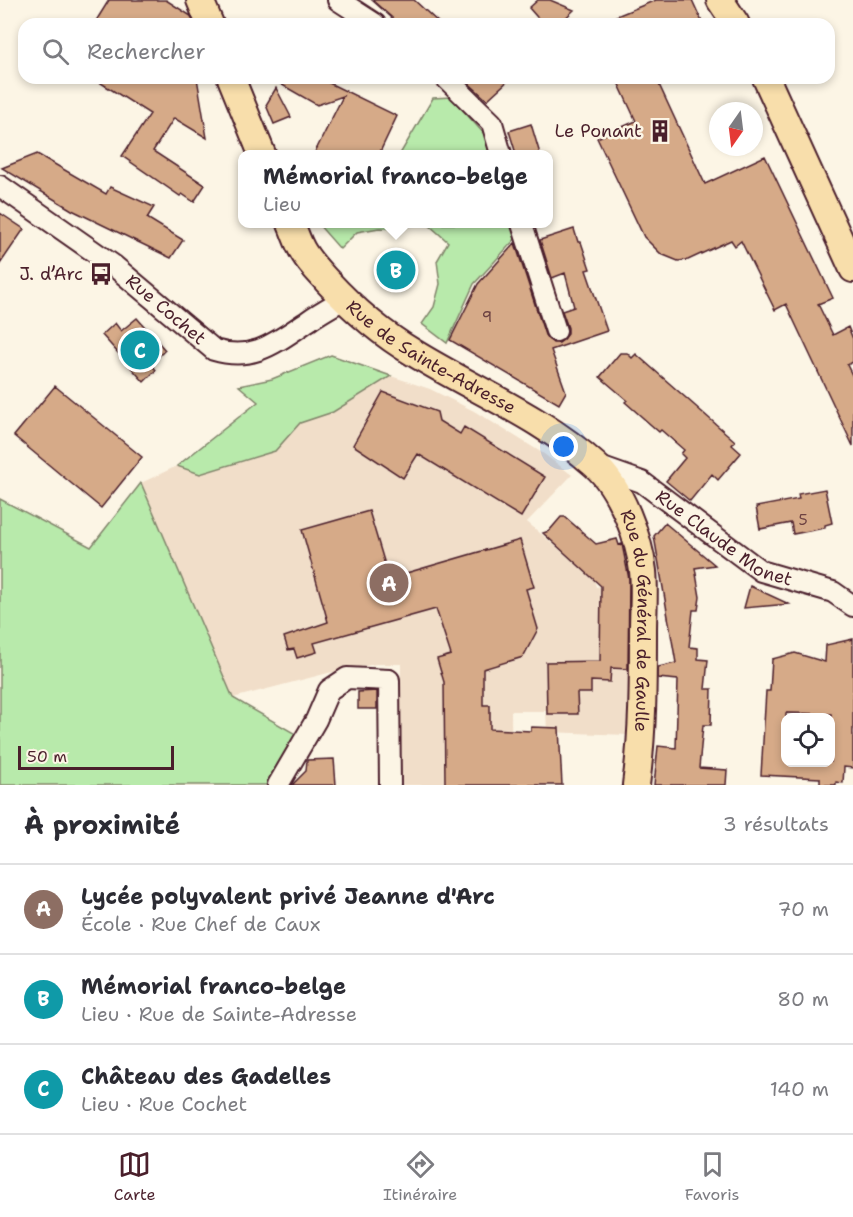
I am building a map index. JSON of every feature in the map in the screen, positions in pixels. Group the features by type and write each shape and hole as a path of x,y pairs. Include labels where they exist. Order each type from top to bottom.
{"main road":[{"path":"200,0 208,18"},
{"path":"720,0 732,18"},
{"path":"740,0 744,18"},
{"path":"233,84 260,150"},
{"path":"769,84 853,268"},
{"name":"Rue de Sainte-Adresse","path":"293,228 309,260 344,299 390,339 448,374 491,394 536,422 597,466"},
{"name":"Rue du Général de Gaulle","path":"597,466 628,513 642,571 643,683 636,785"}],"street":[{"path":"338,0 366,18"},
{"path":"452,84 492,123 500,150"},
{"name":"Rue Cochet","path":"0,186 112,265 214,350 241,354 273,345 344,299"},
{"path":"523,228 556,331"},
{"name":"Rue Claude Monet","path":"597,466 642,482 761,571 833,592 853,606"},
{"path":"278,785 316,720 329,690 347,678 389,680 390,785"}],"shaded area":[{"path":"391,376 430,389 474,411 544,454 572,475 527,522 594,579 596,587 601,586 600,667 629,669 628,735 547,732 546,711 511,711 512,782 549,785 400,785 401,664 376,664 328,673 233,698 141,483 177,466 201,474 275,451 300,423 333,412"}],"green space":[{"path":"451,97 486,136 490,150 402,150 433,98"},
{"path":"322,228 379,228 357,232 340,249"},
{"path":"432,228 514,228 517,237 474,284 447,343 422,324 434,307 440,284 437,261 448,242"},
{"path":"331,355 391,376 333,412 300,423 275,451 200,474 177,466 258,402 239,386 272,379"},
{"path":"141,483 233,698 299,736 275,785 0,785 0,499 91,547"}],"building":[{"path":"109,0 166,0 192,18 98,18"},
{"path":"372,0 414,0 434,18 392,18"},
{"path":"538,0 550,0 574,10 565,18 538,18 529,8"},
{"path":"656,0 692,0 700,18 612,18"},
{"path":"102,84 198,84 207,138 174,118 153,151 205,185 194,202 182,194 180,196 122,156 150,114"},
{"path":"280,84 331,84 397,116 381,150 316,150 343,96 317,105"},
{"path":"470,84 504,84 487,100"},
{"path":"619,84 659,84 705,184 765,156 833,298 818,304 833,335 848,327 853,339 853,362 847,365 853,377 853,446 786,304 775,310 741,241 735,246 731,240 688,260 678,261 661,254 644,237 597,138 636,121"},
{"path":"276,88 291,117 274,124 266,105"},
{"path":"531,124 539,150 515,150 509,131"},
{"path":"37,154 106,194 110,187 154,207 147,218 183,240 171,258 72,210 2,168"},
{"path":"0,213 24,229 0,264"},
{"path":"574,229 590,269 586,270 607,331 551,350 566,392 559,404 450,340 478,284 515,243 545,335 553,343 559,343 564,339 568,334 568,328 562,311 574,307 565,273 552,278 540,240"},
{"path":"137,318 165,350 151,364 156,370 144,382 102,335 115,323 121,331"},
{"path":"620,353 627,353 632,358 636,354 735,441 732,445 741,453 718,480 712,474 690,501 666,481 685,458 681,454 684,450 661,430 659,432 600,377"},
{"path":"55,386 142,457 101,508 14,436"},
{"path":"383,392 437,412 439,421 460,434 464,427 545,477 521,517 418,454 403,478 353,445"},
{"path":"825,489 832,523 825,525 825,528 793,534 791,523 760,529 756,507 799,499 798,494"},
{"path":"369,511 389,578 520,540 534,587 526,589 538,629 523,657 483,669 483,705 490,705 490,729 531,731 531,727 559,728 562,785 445,785 444,682 437,659 451,655 436,609 314,643 317,652 297,658 294,649 288,650 284,637 328,622 302,530"},
{"path":"561,517 565,517 596,544 617,539 619,545 622,544 629,579 628,669 611,668 610,682 591,681 591,693 577,693 578,714 547,714 546,662 600,661 601,586 543,533 549,531"},
{"path":"665,523 715,565 695,568 700,597 698,610 693,610 689,647 698,648 698,659 708,660 705,689 712,689 711,725 703,725 699,768 727,770 726,785 654,785 658,746 676,748 678,680 658,678 658,667 676,663 654,536"},
{"path":"750,586 789,604 744,608"},
{"path":"853,639 853,768 844,767 843,783 836,782 836,785 820,785 820,778 761,775 766,691 770,691 772,659 795,653 825,662 826,645"},
{"path":"377,691 377,709 358,709 358,692"},
{"path":"334,759 336,785 292,785 306,771 307,760"}],"place":[{"name":"Le Ponant","path":"660,131"},
{"name":"Mémorial franco-belge","path":"396,270"},
{"name":"J. d’Arc","path":"101,274"},
{"name":"Château des Gadelles","path":"140,350"},
{"name":"Lycée polyvalent privé Jeanne d'Arc","path":"389,583"}]}
